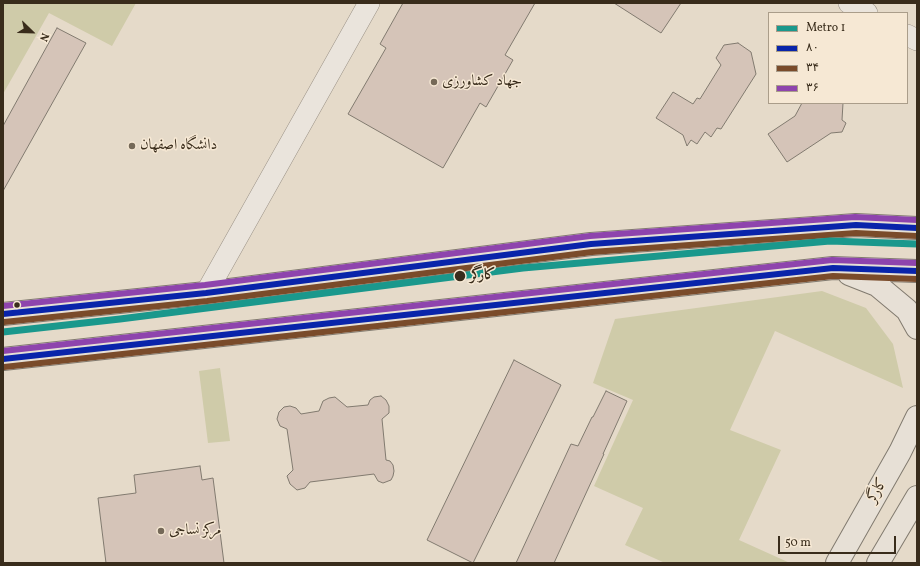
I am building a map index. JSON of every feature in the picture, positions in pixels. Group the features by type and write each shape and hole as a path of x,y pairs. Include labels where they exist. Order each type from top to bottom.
{"main road":[{"path":"3,314 206,293 591,244 856,225 917,228"},
{"path":"833,268 877,285 907,310 917,328"},
{"path":"3,359 833,268 917,271"},
{"name":"کارگر","path":"842,561 917,418"},
{"path":"878,563 917,497"}],"street":[{"path":"206,293 369,3"},
{"path":"849,3 865,12"},
{"path":"908,36 917,40"}],"shaded area":[{"path":"3,3 136,3 112,46 49,13 3,94"},
{"path":"822,291 866,308 893,344 903,388 775,331 730,430 781,450 739,540 790,563 665,563 625,545 643,508 594,486 633,400 593,383 615,319"},
{"path":"220,368 230,441 208,443 199,371"}],"building":[{"name":"جهاد کشاورزی","path":"403,3 535,3 505,55 513,60 486,107 480,103 443,168 348,114 386,48 380,44"},
{"path":"614,3 681,3 661,33"},
{"path":"57,28 86,43 3,191 3,126"},
{"path":"738,43 751,52 756,74 721,129 717,128 711,137 705,132 697,144 691,140 687,146 683,135 656,118 673,92 693,104 697,98 700,99 721,65 716,58 724,45"},
{"path":"801,104 843,104 842,120 846,123 842,132 831,133 787,162 768,134 795,116"},
{"path":"514,360 561,385 473,563 427,540"},
{"path":"606,391 627,401 554,563 516,563 571,444 578,446"},
{"path":"381,396 386,400 389,406 389,413 382,419 386,460 390,461 393,465 394,471 391,480 383,483 378,481 374,474 310,482 305,488 297,490 290,484 287,476 293,470 287,429 280,426 277,419 279,412 284,407 290,406 296,408 301,414 319,411 323,401 329,398 335,397 347,407 368,405 370,400 374,397"},
{"name":"مرکز نساجی","path":"200,466 202,480 213,478 224,563 106,563 98,498 136,493 134,475"}],"metro line":[{"name":"1","path":"3,332 120,319 523,268 830,241 917,244"}],"transit line":[{"name":"۳۶","path":"3,306 205,285 590,236 855,217 917,220"},
{"name":"۸۰","path":"3,314 206,293 591,244 856,225 917,228"},
{"name":"۳۴","path":"4,322 207,301 592,252 856,233 917,236"},
{"name":"۳۶","path":"3,351 832,260 917,263"},
{"name":"۸۰","path":"3,359 833,268 917,271"},
{"name":"۳۴","path":"4,367 833,276 917,279"}],"place":[{"name":"جهاد کشاورزی","path":"434,82"},
{"name":"دانشگاه اصفهان","path":"132,146"},
{"name":"کارگر","path":"460,276"},
{"name":"مرکز نساجی","path":"161,531"}]}
